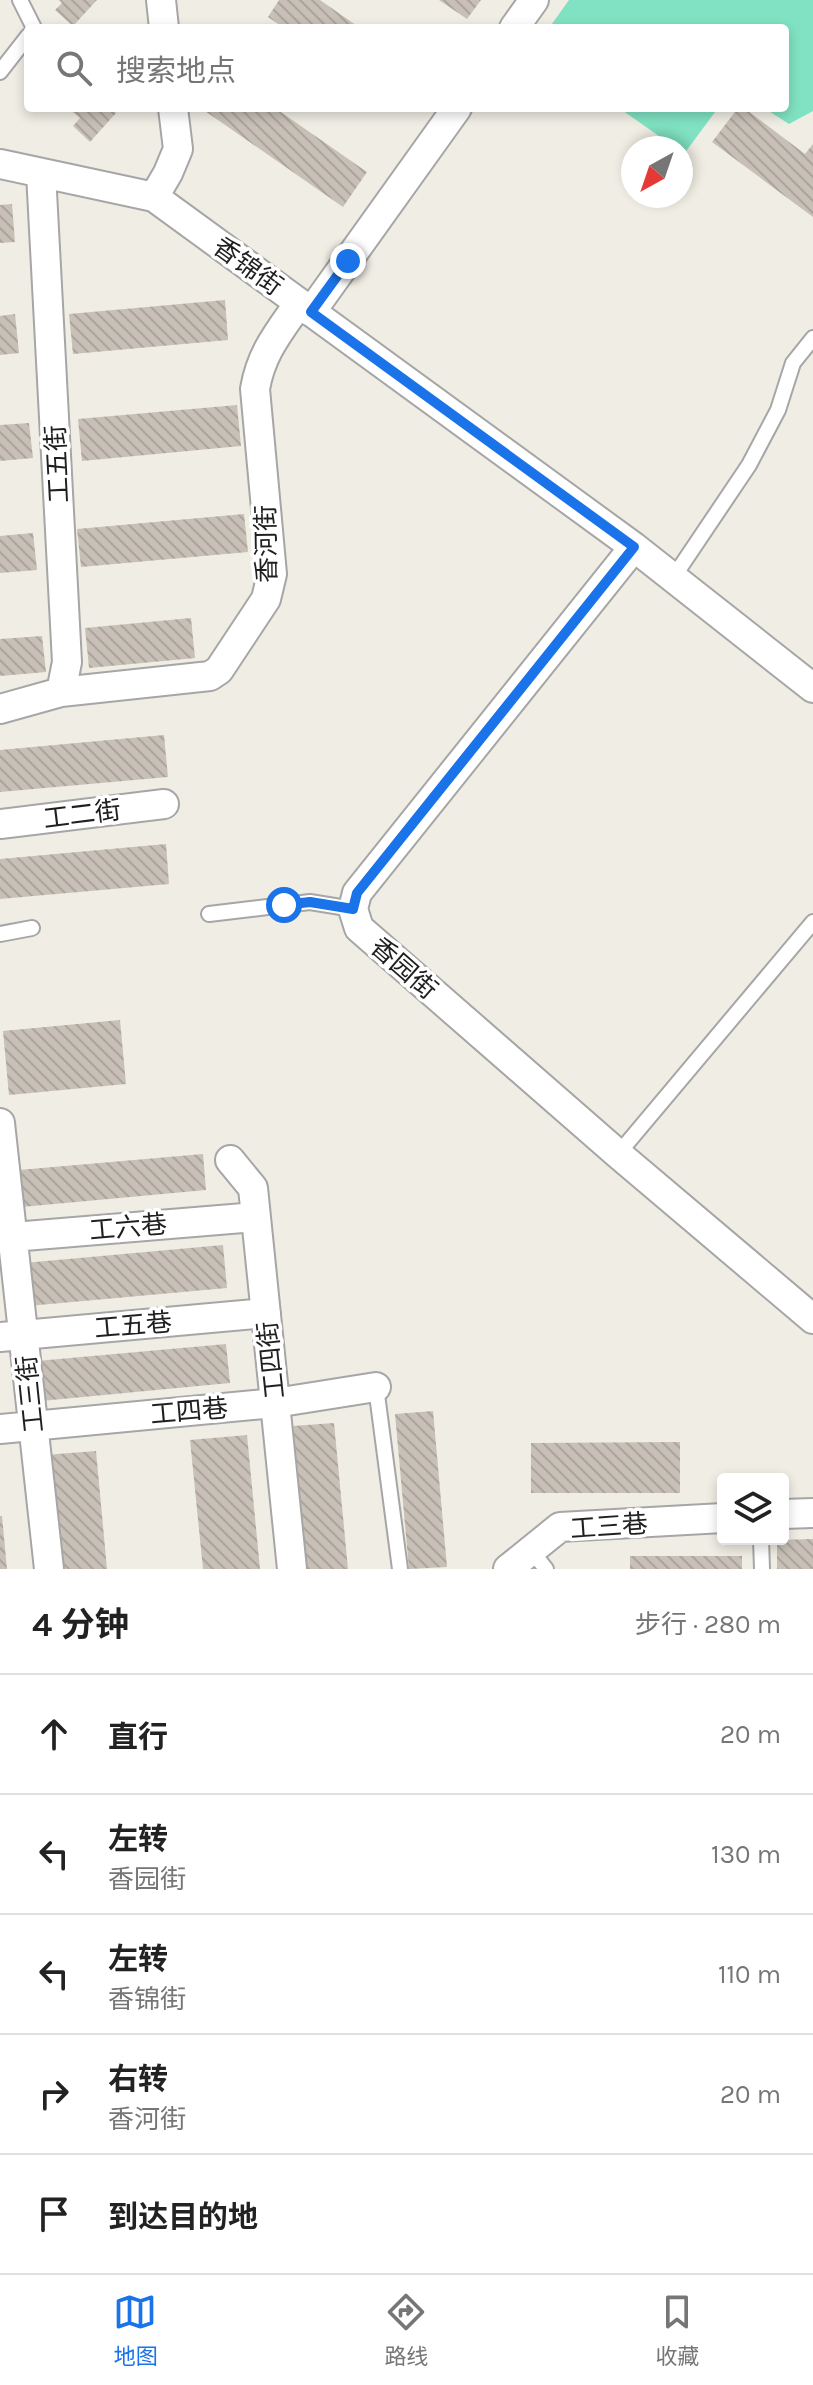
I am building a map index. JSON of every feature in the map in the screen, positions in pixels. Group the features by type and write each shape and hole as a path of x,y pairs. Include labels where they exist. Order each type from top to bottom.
{"street":[{"path":"161,0 164,24"},
{"path":"517,24 534,0"},
{"path":"154,197 178,149 173,112"},
{"name":"香河街","path":"61,692 210,676 219,670 266,599 272,574 255,389 259,367 269,346 305,307 454,112"},
{"name":"香锦街","path":"0,164 154,197 634,547 813,688"},
{"name":"工五街","path":"41,173 67,662 61,692"},
{"name":"香园街","path":"634,547 357,893 353,909 359,928 813,1319"},
{"path":"0,709 61,692"},
{"name":"工二街","path":"0,824 164,804"},
{"name":"工三街","path":"1,1136 12,1336 34,1426 49,1569"},
{"name":"工四街","path":"230,1160 253,1188 292,1569"},
{"name":"工六巷","path":"6,1237 256,1217"},
{"name":"工五巷","path":"12,1336 266,1313"},
{"name":"工四巷","path":"0,1429 275,1403 376,1387"},
{"path":"789,1514 813,1513"},
{"name":"工三巷","path":"508,1569 539,1560 560,1527 717,1518"}],"lane":[{"path":"20,0 33,24"},
{"path":"0,72 24,41"},
{"path":"673,578 749,465 778,410 793,363 813,338"},
{"path":"209,914 310,902 353,909"},
{"path":"618,1154 813,922"},
{"path":"0,934 32,928"},
{"path":"376,1387 400,1569"},
{"path":"761,1545 762,1569"}],"green space":[{"path":"569,0 813,0 813,111 789,124 770,112 789,112 789,24 552,24"},
{"path":"625,112 715,112 693,142 693,136 659,136"}],"building":[{"path":"59,0 97,0 75,24 55,10 62,3"},
{"path":"279,0 320,0 354,24 278,24 268,17"},
{"path":"439,0 481,0 467,19"},
{"path":"73,112 116,113 90,142 73,126 80,118"},
{"path":"206,112 281,112 367,172 343,207"},
{"path":"735,112 749,112 805,154 813,144 813,217 712,142"},
{"path":"12,204 15,242 0,243 0,205"},
{"path":"225,300 228,340 73,354 69,314"},
{"path":"15,314 19,353 0,355 0,316"},
{"path":"237,405 241,446 82,461 78,419"},
{"path":"29,423 33,458 0,461 0,425"},
{"path":"244,514 248,552 81,567 77,529"},
{"path":"33,533 37,570 0,573 0,536"},
{"path":"191,618 195,658 89,668 85,628"},
{"path":"42,636 46,672 0,676 0,639"},
{"path":"164,735 168,777 0,792 0,750"},
{"path":"166,844 169,884 0,899 0,859"},
{"path":"120,1020 126,1084 9,1095 3,1031"},
{"path":"203,1154 206,1190 22,1207 19,1170"},
{"path":"223,1245 227,1288 28,1306 24,1263"},
{"path":"226,1344 230,1383 41,1401 37,1361"},
{"path":"433,1411 447,1567 409,1569 395,1414"},
{"path":"334,1423 348,1569 307,1569 293,1426"},
{"path":"247,1435 260,1569 203,1569 190,1440"},
{"path":"680,1442 680,1493 531,1493 531,1443"},
{"path":"96,1451 107,1569 55,1569 45,1455"},
{"path":"2,1516 7,1569 0,1569"},
{"path":"813,1539 813,1569 777,1569 777,1545 789,1545 789,1540"},
{"path":"630,1556 742,1556 742,1569 630,1569"}],"route":[{"path":"284,905 310,902 353,909 357,893 634,547 311,312 348,261"}]}
